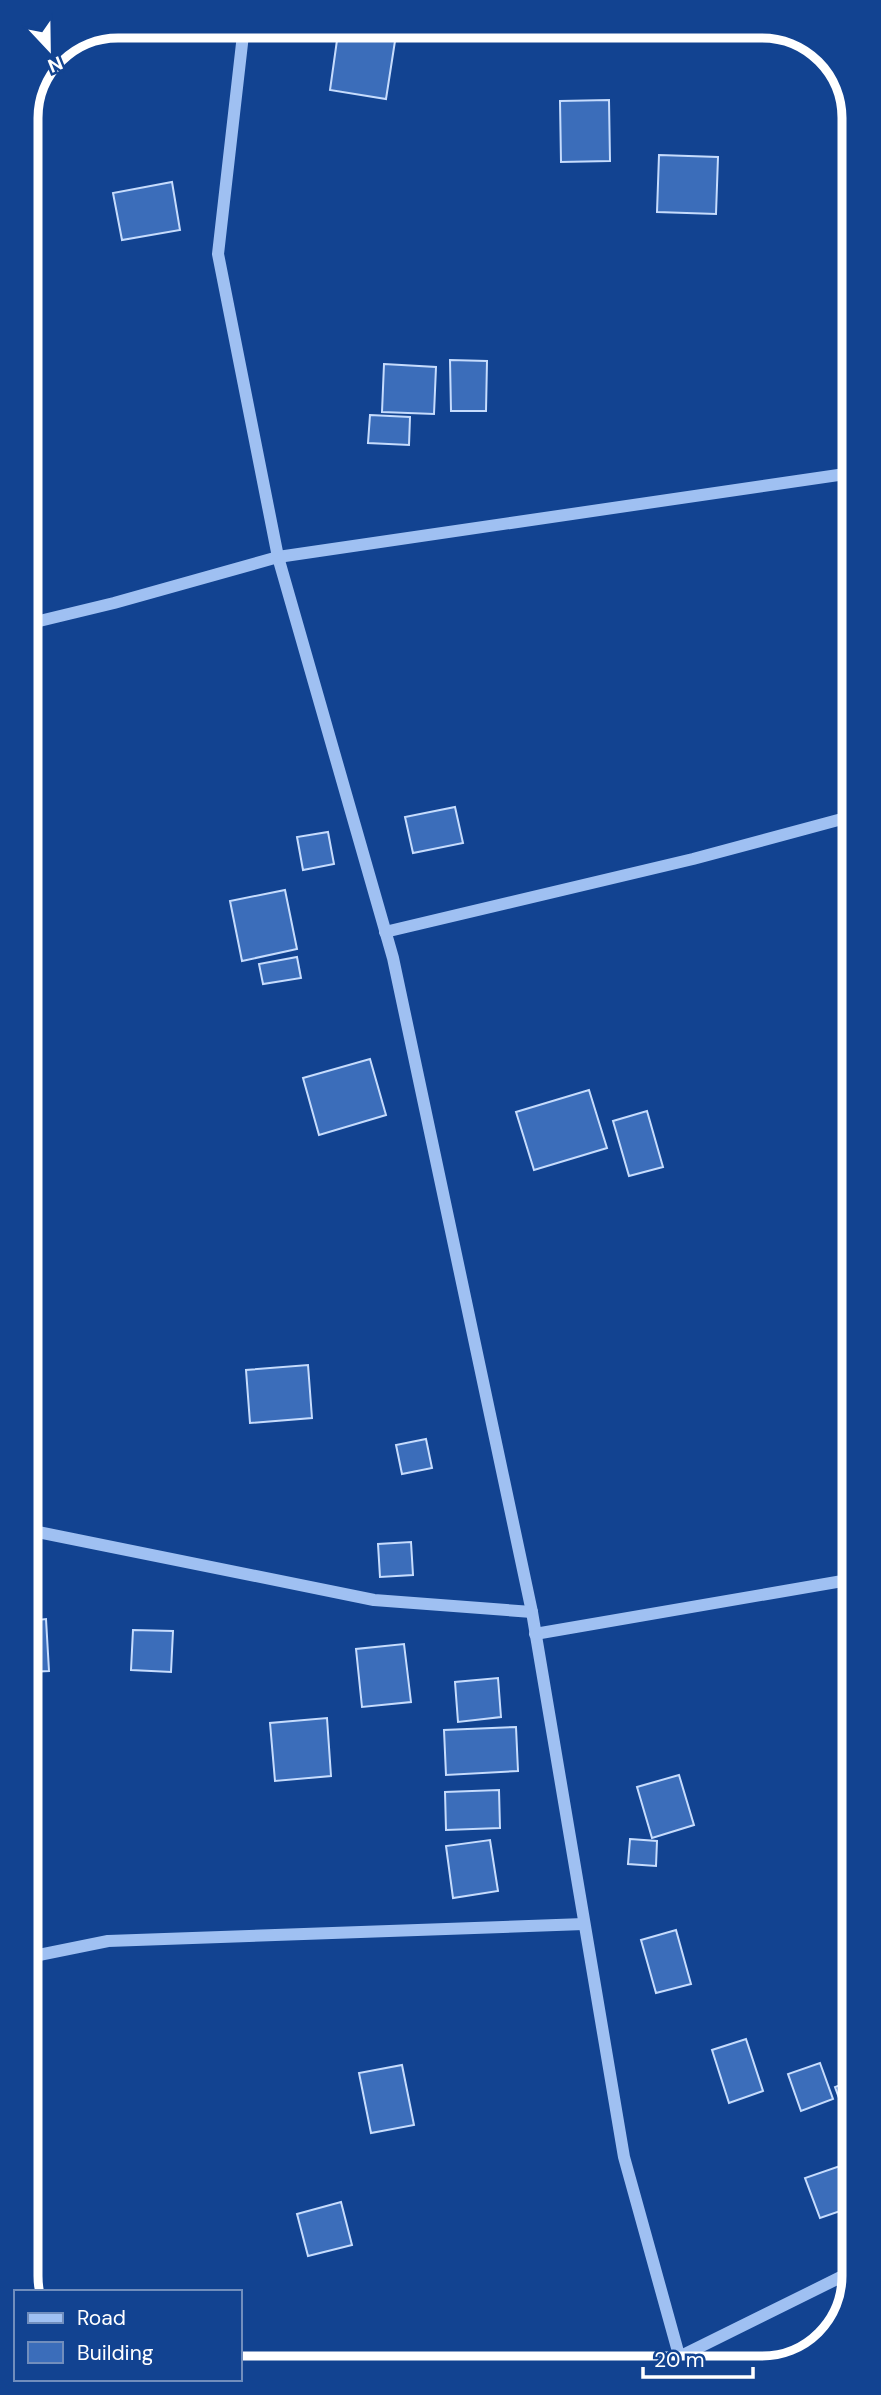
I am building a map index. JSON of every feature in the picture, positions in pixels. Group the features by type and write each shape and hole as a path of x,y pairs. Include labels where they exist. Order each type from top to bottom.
{"street":[{"path":"243,38 218,254 278,557 396,972 532,1612 624,2157 679,2356"},
{"path":"39,621 278,557 842,474"},
{"path":"385,932 693,859 842,819"},
{"path":"38,1532 374,1600 532,1612"},
{"path":"535,1634 842,1581"},
{"path":"38,1955 108,1941 584,1924"},
{"path":"690,2356 842,2277"}],"building":[{"path":"337,38 395,41 386,99 330,90"},
{"path":"609,100 610,161 561,162 560,101"},
{"path":"659,155 718,157 716,214 657,212"},
{"path":"172,182 180,230 122,240 113,193"},
{"path":"450,360 487,361 486,411 451,411"},
{"path":"384,364 436,367 434,414 382,412"},
{"path":"370,415 410,417 409,445 368,443"},
{"path":"455,807 463,843 413,853 405,817"},
{"path":"328,832 334,864 303,870 297,837"},
{"path":"285,890 297,949 242,961 230,901"},
{"path":"297,957 301,978 263,984 259,964"},
{"path":"370,1059 386,1115 319,1135 303,1078"},
{"path":"589,1090 607,1148 534,1170 516,1112"},
{"path":"647,1111 663,1167 629,1176 613,1121"},
{"path":"308,1365 312,1418 250,1423 246,1370"},
{"path":"426,1439 432,1468 402,1474 396,1445"},
{"path":"411,1542 413,1575 380,1577 378,1544"},
{"path":"46,1619 49,1671 38,1672 38,1620"},
{"path":"133,1630 173,1631 171,1672 131,1670"},
{"path":"404,1644 411,1702 362,1707 356,1649"},
{"path":"498,1678 501,1717 458,1722 455,1682"},
{"path":"327,1718 331,1776 275,1781 270,1723"},
{"path":"516,1727 518,1771 446,1775 444,1730"},
{"path":"679,1775 694,1825 652,1838 637,1787"},
{"path":"499,1790 500,1828 446,1830 445,1792"},
{"path":"630,1839 657,1841 656,1866 628,1864"},
{"path":"490,1840 498,1891 453,1898 446,1846"},
{"path":"676,1930 691,1984 656,1993 641,1940"},
{"path":"746,2039 763,2091 729,2103 712,2050"},
{"path":"820,2063 833,2099 801,2111 788,2074"},
{"path":"402,2065 414,2125 371,2133 359,2073"},
{"path":"842,2084 842,2106 835,2087"},
{"path":"840,2166 842,2210 820,2218 805,2178"},
{"path":"341,2202 352,2245 308,2256 297,2214"}]}
